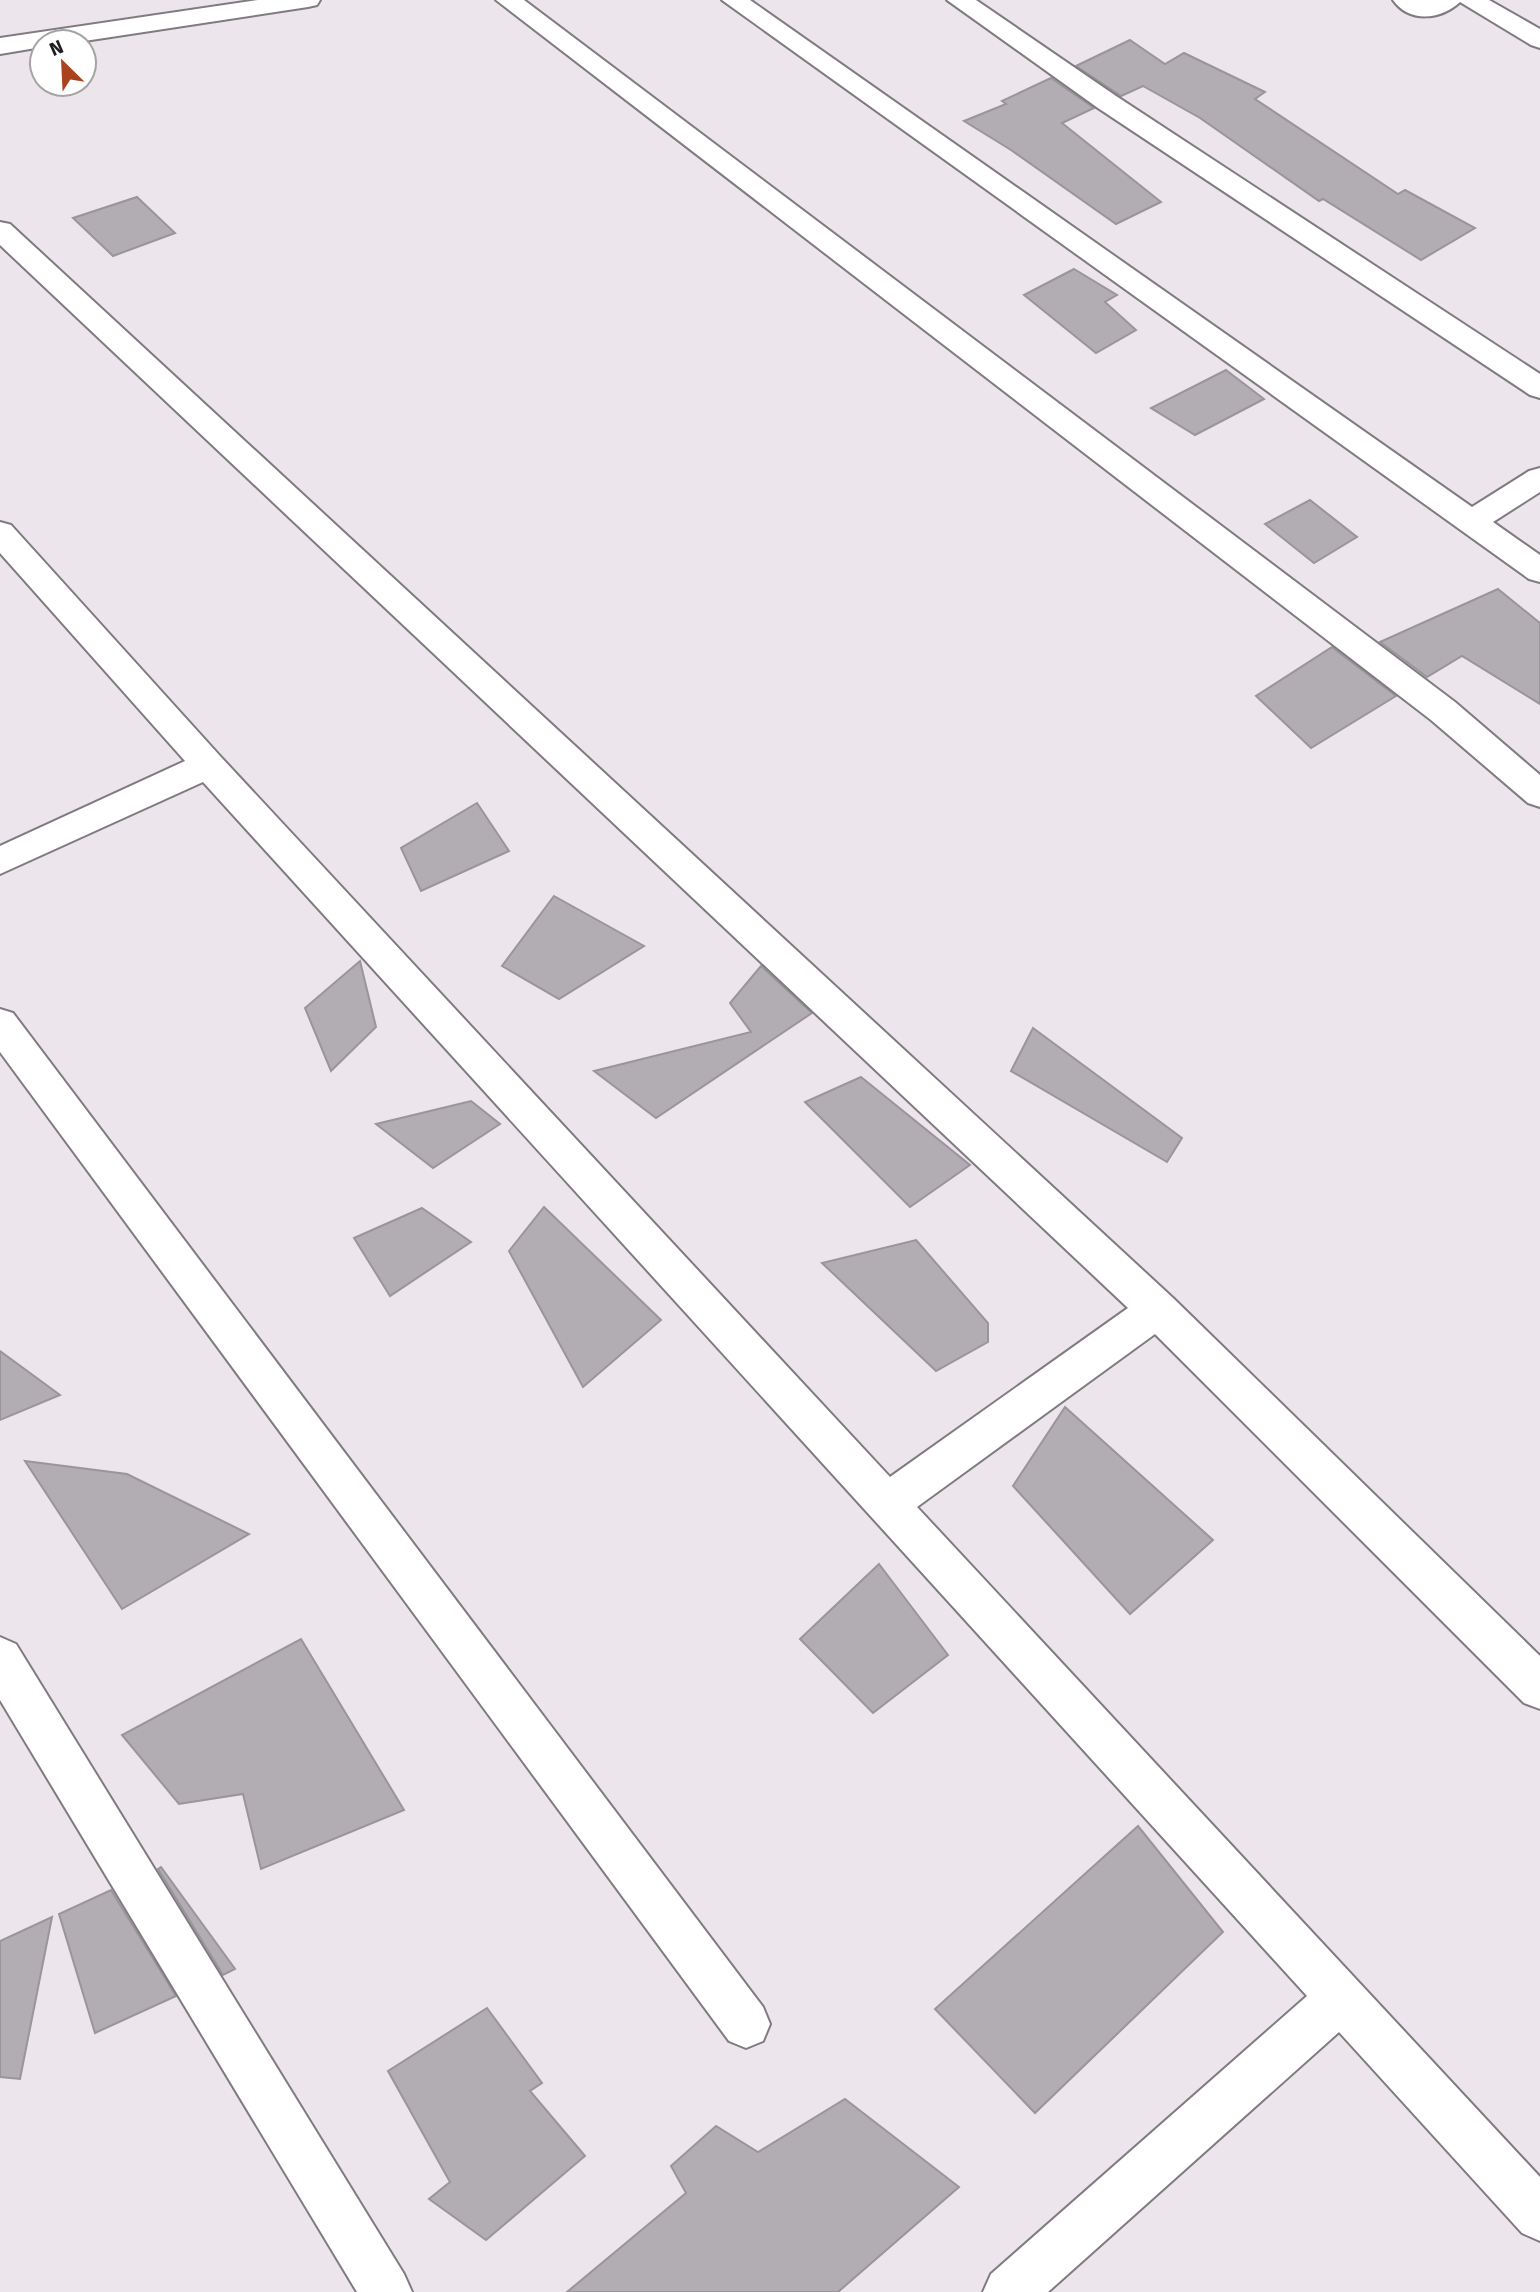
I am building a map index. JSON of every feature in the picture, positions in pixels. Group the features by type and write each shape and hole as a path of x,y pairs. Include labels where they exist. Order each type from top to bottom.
{"street":[{"path":"0,47 308,0"},
{"path":"508,0 1443,711 1540,794"},
{"path":"734,0 1540,571"},
{"path":"959,0 1107,102 1540,388"},
{"path":"1405,0 1423,11 1449,0"},
{"path":"1471,0 1540,40"},
{"path":"0,230 1159,1311 1540,1687"},
{"path":"1471,522 1540,478"},
{"path":"0,533 208,765 1540,2215"},
{"path":"0,861 208,765"},
{"path":"0,1024 746,2024"},
{"path":"887,1504 1128,1328 1159,1311"},
{"path":"0,1659 386,2292"},
{"path":"1009,2292 1341,1998"}],"building":[{"path":"1130,40 1165,64 1184,53 1265,92 1255,99 1398,194 1405,190 1475,228 1421,260 1323,199 1319,201 1200,118 1143,86 1121,96 1076,66"},
{"path":"1051,78 1094,108 1062,123 1161,202 1116,224 1011,150 964,121 1006,104 1002,101"},
{"path":"137,197 175,233 113,256 73,218"},
{"path":"1074,269 1117,295 1105,302 1136,330 1096,353 1024,295"},
{"path":"1226,370 1264,399 1195,435 1151,408"},
{"path":"1310,500 1357,537 1314,563 1265,524"},
{"path":"1498,589 1540,623 1540,704 1462,656 1427,677 1380,642"},
{"path":"1332,647 1396,696 1311,748 1256,696"},
{"path":"477,803 509,851 421,891 401,848"},
{"path":"554,896 644,946 559,999 502,966"},
{"path":"360,961 376,1027 331,1071 305,1008"},
{"path":"761,966 812,1013 656,1118 594,1071 751,1032 730,1003"},
{"path":"1033,1028 1182,1138 1167,1162 1011,1071"},
{"path":"861,1077 970,1165 910,1207 805,1102"},
{"path":"471,1101 500,1124 433,1168 376,1124"},
{"path":"544,1207 661,1320 583,1387 509,1251"},
{"path":"422,1208 471,1242 390,1296 354,1238"},
{"path":"916,1240 988,1323 988,1342 936,1371 822,1263"},
{"path":"0,1351 60,1395 0,1420"},
{"path":"1065,1407 1213,1540 1130,1614 1013,1486"},
{"path":"25,1461 127,1474 249,1534 122,1609"},
{"path":"879,1564 948,1655 873,1713 800,1639"},
{"path":"301,1639 404,1810 261,1869 243,1794 179,1804 122,1735"},
{"path":"1138,1826 1223,1932 1035,2113 935,2009"},
{"path":"161,1867 235,1969 223,1975 158,1869"},
{"path":"111,1890 176,1996 95,2033 59,1914"},
{"path":"52,1917 20,2079 0,2077 0,1941"},
{"path":"487,2008 542,2083 530,2091 585,2156 486,2240 429,2199 450,2182 388,2071"},
{"path":"845,2099 959,2187 838,2292 567,2292 686,2193 671,2166 716,2126 758,2152"}]}
